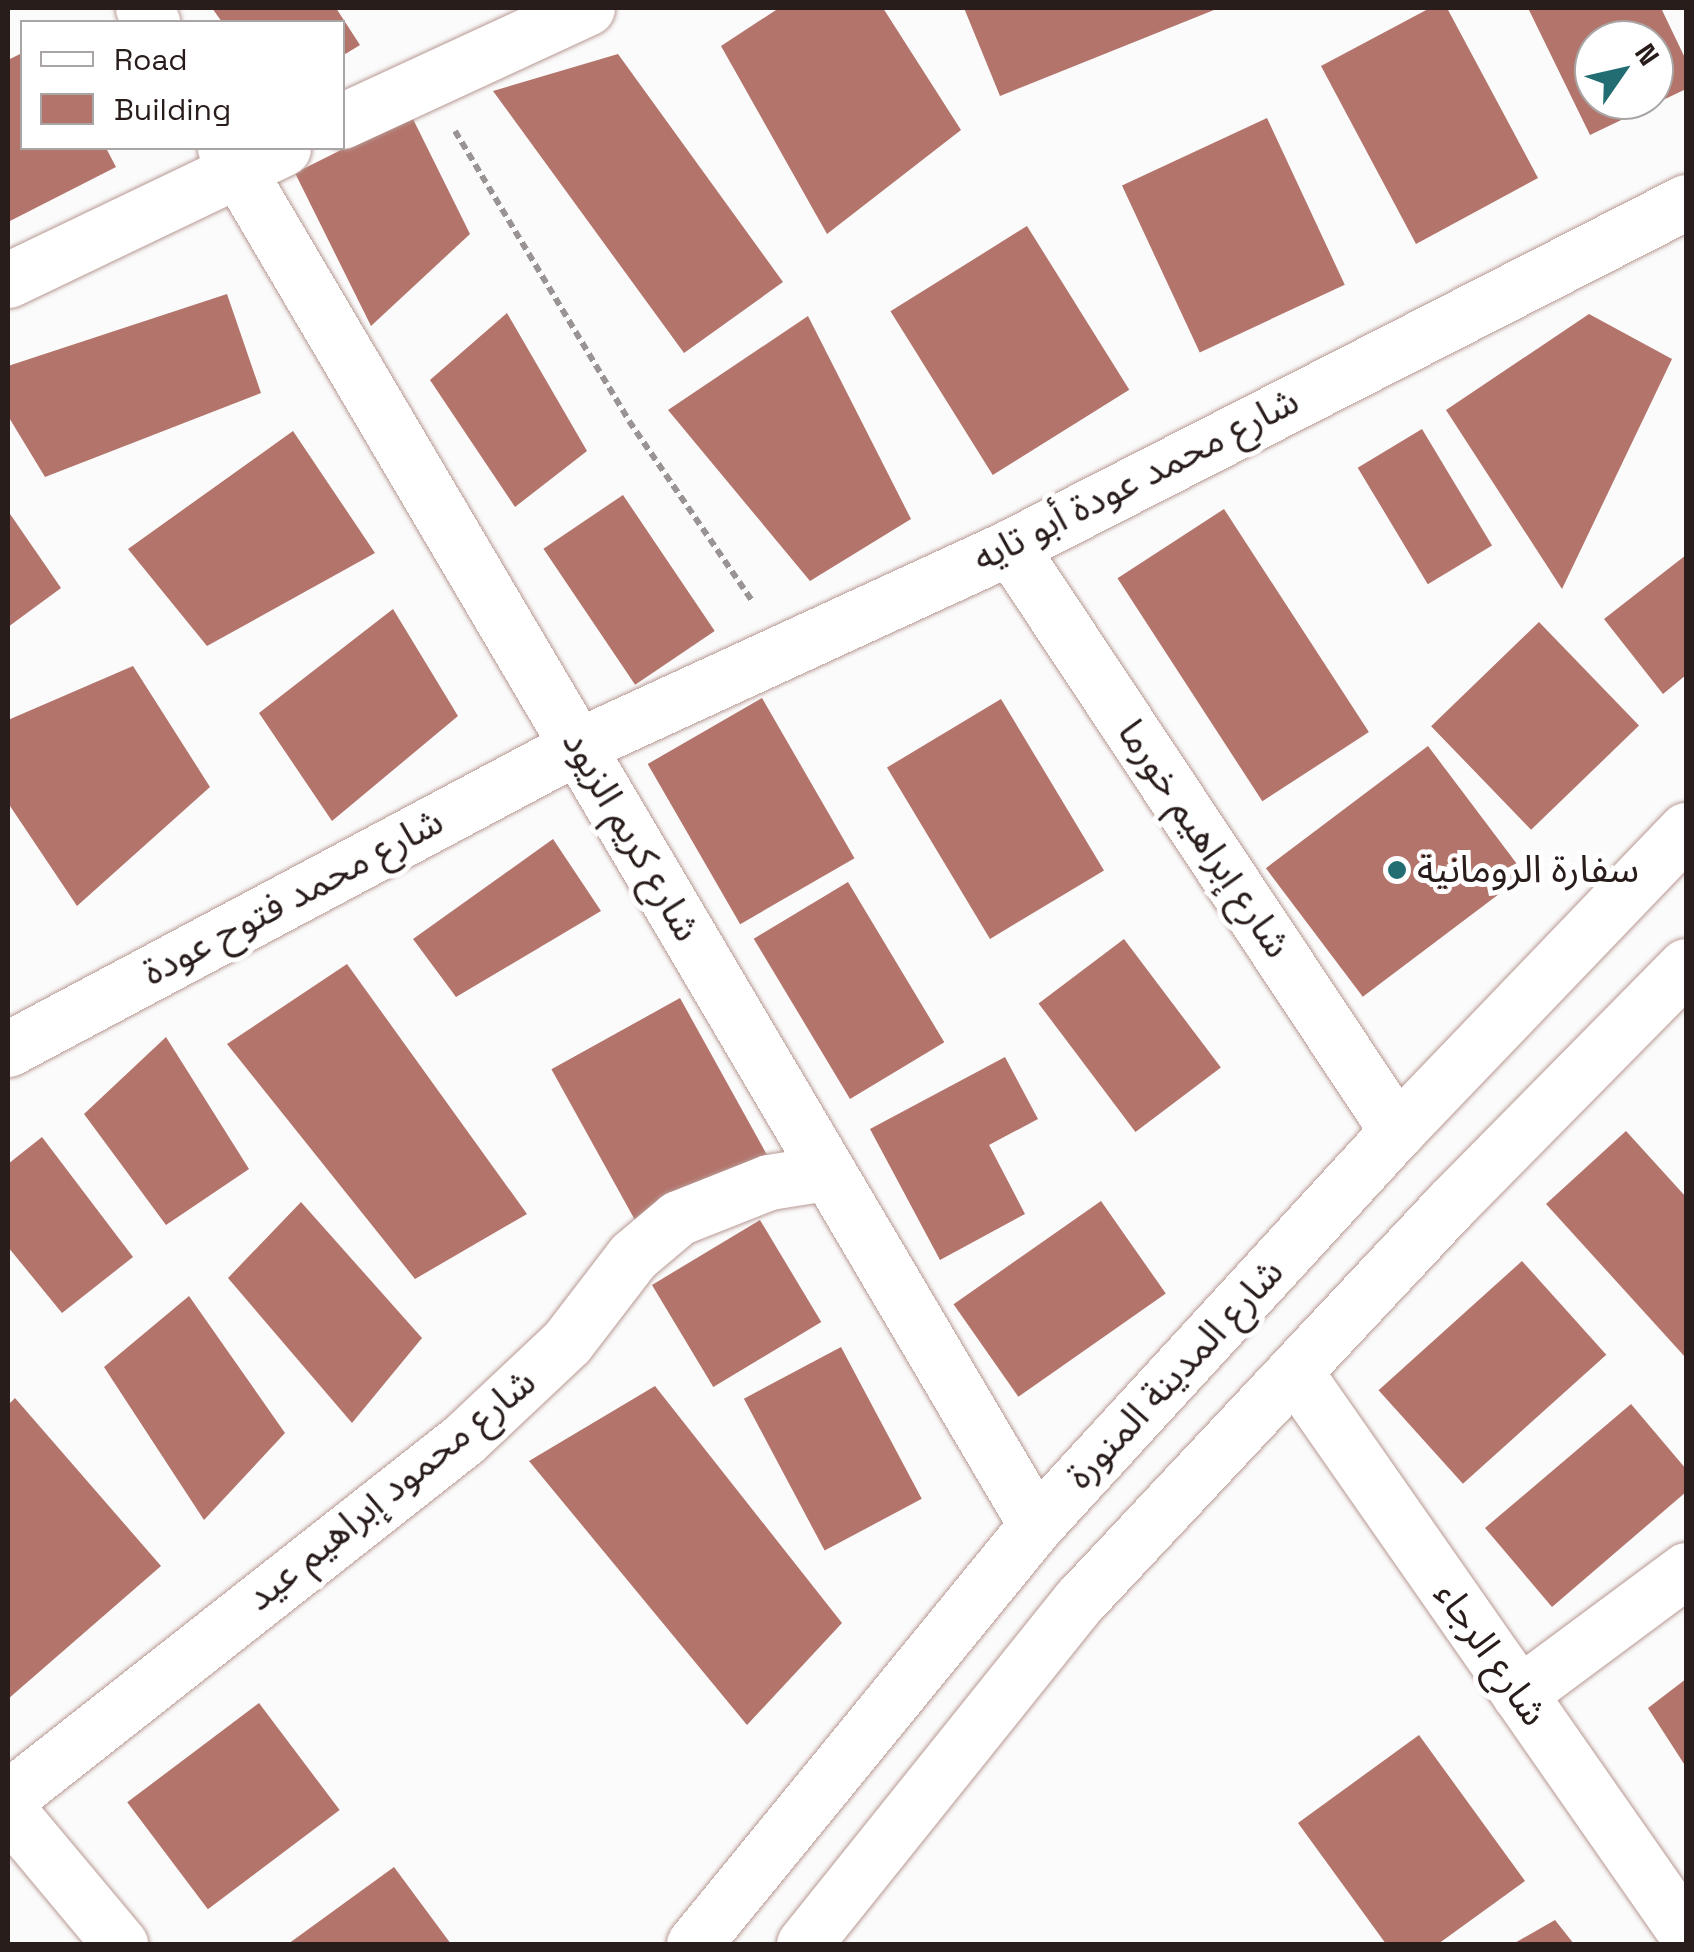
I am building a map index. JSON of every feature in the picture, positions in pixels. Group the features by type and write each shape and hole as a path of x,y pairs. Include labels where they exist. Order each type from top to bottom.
{"street":[{"path":"345,120 587,8"},
{"path":"8,280 248,154"},
{"name":"شارع كريم الزيود","path":"248,154 824,1173 1036,1525"},
{"name":"شارع محمد عودة أبو تايه","path":"580,746 784,648 1010,547 1686,202"},
{"name":"شارع إبراهيم خورما","path":"1010,547 1397,1131"},
{"name":"شارع محمد فتوح عودة","path":"8,1049 580,746"},
{"name":"شارع المدينة المنورة","path":"694,1944 1036,1525 1397,1131 1686,830"},
{"path":"804,1944 1080,1602 1297,1375 1451,1204 1686,966"},
{"name":"شارع محمود إبراهيم عيد","path":"8,1798 462,1440 553,1356 634,1256 678,1218 769,1182 824,1173"},
{"name":"شارع الرجاء","path":"1297,1375 1686,1933"},
{"path":"1519,1694 1686,1570"},
{"path":"8,1810 120,1944"}],"path":[{"path":"426,83 630,421 784,648"}],"building":[{"path":"212,8 336,8 344,20 221,20"},
{"path":"779,8 883,8 961,130 827,234 721,46"},
{"path":"964,8 1219,8 1000,96"},
{"path":"1430,8 1447,8 1538,178 1416,244 1321,66"},
{"path":"1528,8 1661,8 1667,20 1574,20 1574,102"},
{"path":"345,22 360,45 345,54"},
{"path":"1674,35 1686,60 1686,89 1674,95"},
{"path":"20,54 20,150 107,150 116,167 8,222 8,60"},
{"path":"618,54 783,282 684,353 493,91"},
{"path":"411,115 470,234 371,326 295,173"},
{"path":"1267,118 1345,285 1200,352 1122,186"},
{"path":"1583,120 1621,120 1590,135"},
{"path":"1027,226 1129,390 993,475 890,311"},
{"path":"227,294 261,393 45,477 8,416 8,366"},
{"path":"507,313 587,451 515,507 430,380"},
{"path":"1589,314 1672,359 1562,589 1446,410"},
{"path":"808,316 911,519 810,581 668,410"},
{"path":"1422,429 1492,546 1428,584 1358,468"},
{"path":"293,431 375,553 207,646 128,549"},
{"path":"623,495 715,631 635,685 543,549"},
{"path":"1224,509 1369,732 1262,801 1117,578"},
{"path":"8,511 61,588 8,627"},
{"path":"1686,555 1686,675 1663,694 1604,619"},
{"path":"393,609 458,716 332,821 259,713"},
{"path":"1539,622 1639,726 1531,830 1431,726"},
{"path":"133,666 210,787 77,906 8,803 8,720"},
{"path":"762,698 855,858 740,924 648,764"},
{"path":"1001,699 1104,870 990,939 887,768"},
{"path":"1428,746 1525,875 1363,997 1266,868"},
{"path":"553,839 601,911 456,997 413,939"},
{"path":"848,882 944,1042 850,1099 754,939"},
{"path":"1124,939 1221,1068 1135,1132 1039,1003"},
{"path":"347,964 527,1214 415,1279 227,1044"},
{"path":"680,998 772,1164 644,1235 551,1069"},
{"path":"166,1037 249,1169 166,1225 84,1114"},
{"path":"1005,1057 1038,1119 989,1145 1025,1214 940,1260 870,1129"},
{"path":"1626,1131 1686,1197 1686,1358 1546,1204"},
{"path":"42,1137 133,1257 62,1313 8,1247 8,1164"},
{"path":"1101,1201 1166,1294 1018,1397 954,1304"},
{"path":"301,1202 422,1338 352,1423 228,1278"},
{"path":"760,1220 821,1322 713,1387 652,1285"},
{"path":"1522,1261 1606,1355 1463,1484 1379,1390"},
{"path":"189,1296 285,1433 204,1520 104,1367"},
{"path":"841,1347 922,1499 825,1551 744,1399"},
{"path":"655,1386 842,1623 747,1725 529,1461"},
{"path":"15,1398 161,1566 8,1699 8,1405"},
{"path":"1631,1404 1686,1469 1686,1492 1552,1607 1485,1528"},
{"path":"1686,1679 1686,1767 1648,1708"},
{"path":"259,1703 340,1810 208,1909 127,1802"},
{"path":"1419,1735 1525,1881 1438,1944 1386,1944 1298,1823"},
{"path":"394,1867 451,1944 288,1944"},
{"path":"1555,1920 1574,1944 1513,1944"}],"place":[{"name":"سفارة الرومانية","path":"1397,870"}]}
